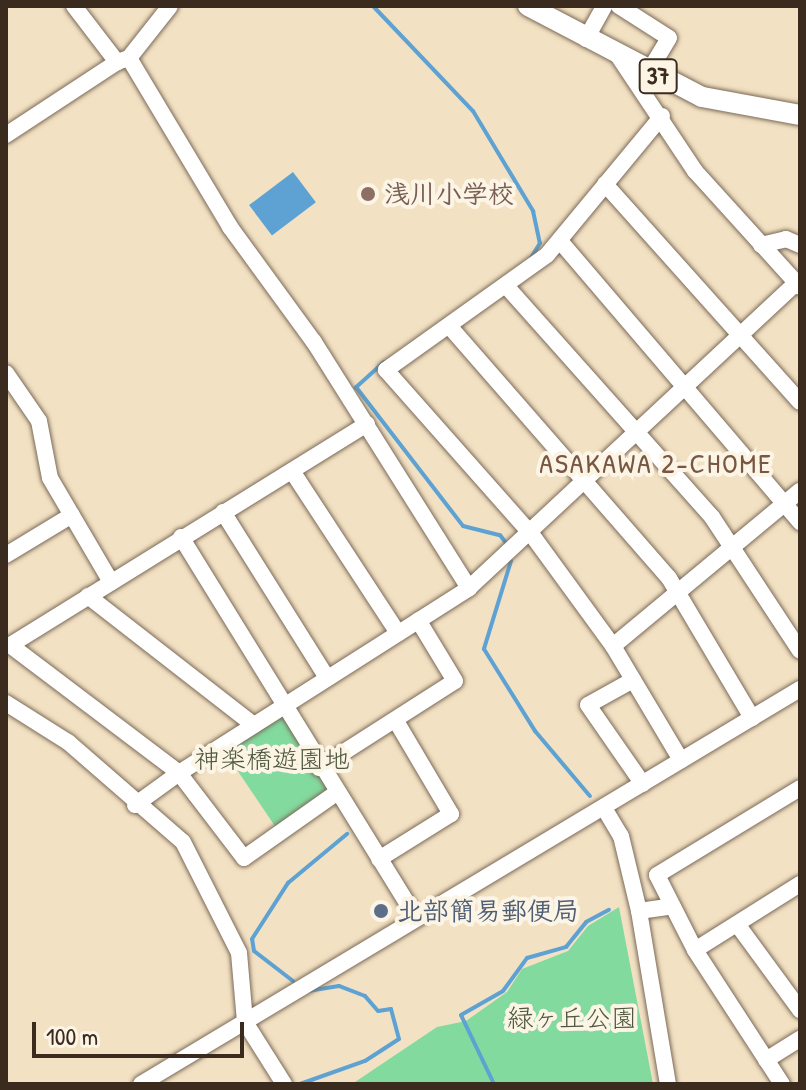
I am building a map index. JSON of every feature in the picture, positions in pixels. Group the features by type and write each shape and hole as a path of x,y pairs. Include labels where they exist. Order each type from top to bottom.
{"main road":[{"name":"37","path":"528,6 619,57 702,97 800,115"}],"street":[{"path":"74,6 123,60 230,227 367,424 469,588"},
{"path":"6,135 123,60 170,6"},
{"path":"586,39 604,6"},
{"path":"619,6 669,38 649,71"},
{"path":"135,805 280,707 469,588 532,535 798,285 695,171 662,116 619,57"},
{"path":"662,116 560,241 508,288 386,370 532,535 613,646 681,760"},
{"path":"605,184 743,334 800,402"},
{"path":"761,245 786,239 800,245"},
{"path":"560,241 794,496 800,522"},
{"path":"508,288 639,432 733,546 800,651"},
{"path":"450,327 587,482 677,593 752,718"},
{"path":"6,373 39,421 50,478 111,582"},
{"path":"336,793 244,858 179,773 8,642 367,424"},
{"path":"292,471 398,633"},
{"path":"613,646 794,496"},
{"path":"223,512 327,678"},
{"path":"6,555 72,515"},
{"path":"181,537 280,707 416,917"},
{"path":"88,596 254,725"},
{"path":"319,768 455,681 418,620"},
{"path":"633,680 588,705 643,784"},
{"path":"141,1084 800,689"},
{"path":"6,703 68,742 135,805 183,842 239,953 245,1022 284,1084"},
{"path":"379,859 451,814 396,721"},
{"path":"782,1084 695,950 657,875 800,788"},
{"path":"604,808 621,836 639,911 668,1084"},
{"path":"695,950 800,884"},
{"path":"639,911 673,906"},
{"path":"737,924 800,1010"},
{"path":"766,1060 800,1039"}],"green space":[{"name":"神楽橋遊園地","path":"280,712 333,790 276,828 224,750"},
{"name":"緑ヶ丘公園","path":"619,907 653,1084 352,1084 437,1027 466,1021 507,992 522,969 568,951 588,926"}],"water":[{"path":"293,172 316,202 272,235 249,205"}],"waterway":[{"path":"373,6 473,111 533,211 540,243 531,258"},
{"path":"384,362 356,387 463,526 500,535 506,543"},
{"path":"511,561 484,649 535,731 590,796"},
{"path":"293,981 254,951 252,939 288,883 347,834"},
{"path":"494,1084 461,1015 503,991 527,958 566,947 586,922 609,910"},
{"path":"300,1084 365,1061 399,1039 391,1009 378,1011 365,996 339,986 309,991"}],"place":[{"name":"浅川小学校","path":"368,194"},
{"name":"北部簡易郵便局","path":"381,911"}],"district":[{"name":"ASAKAWA 2-CHOME","path":"656,463"}]}
